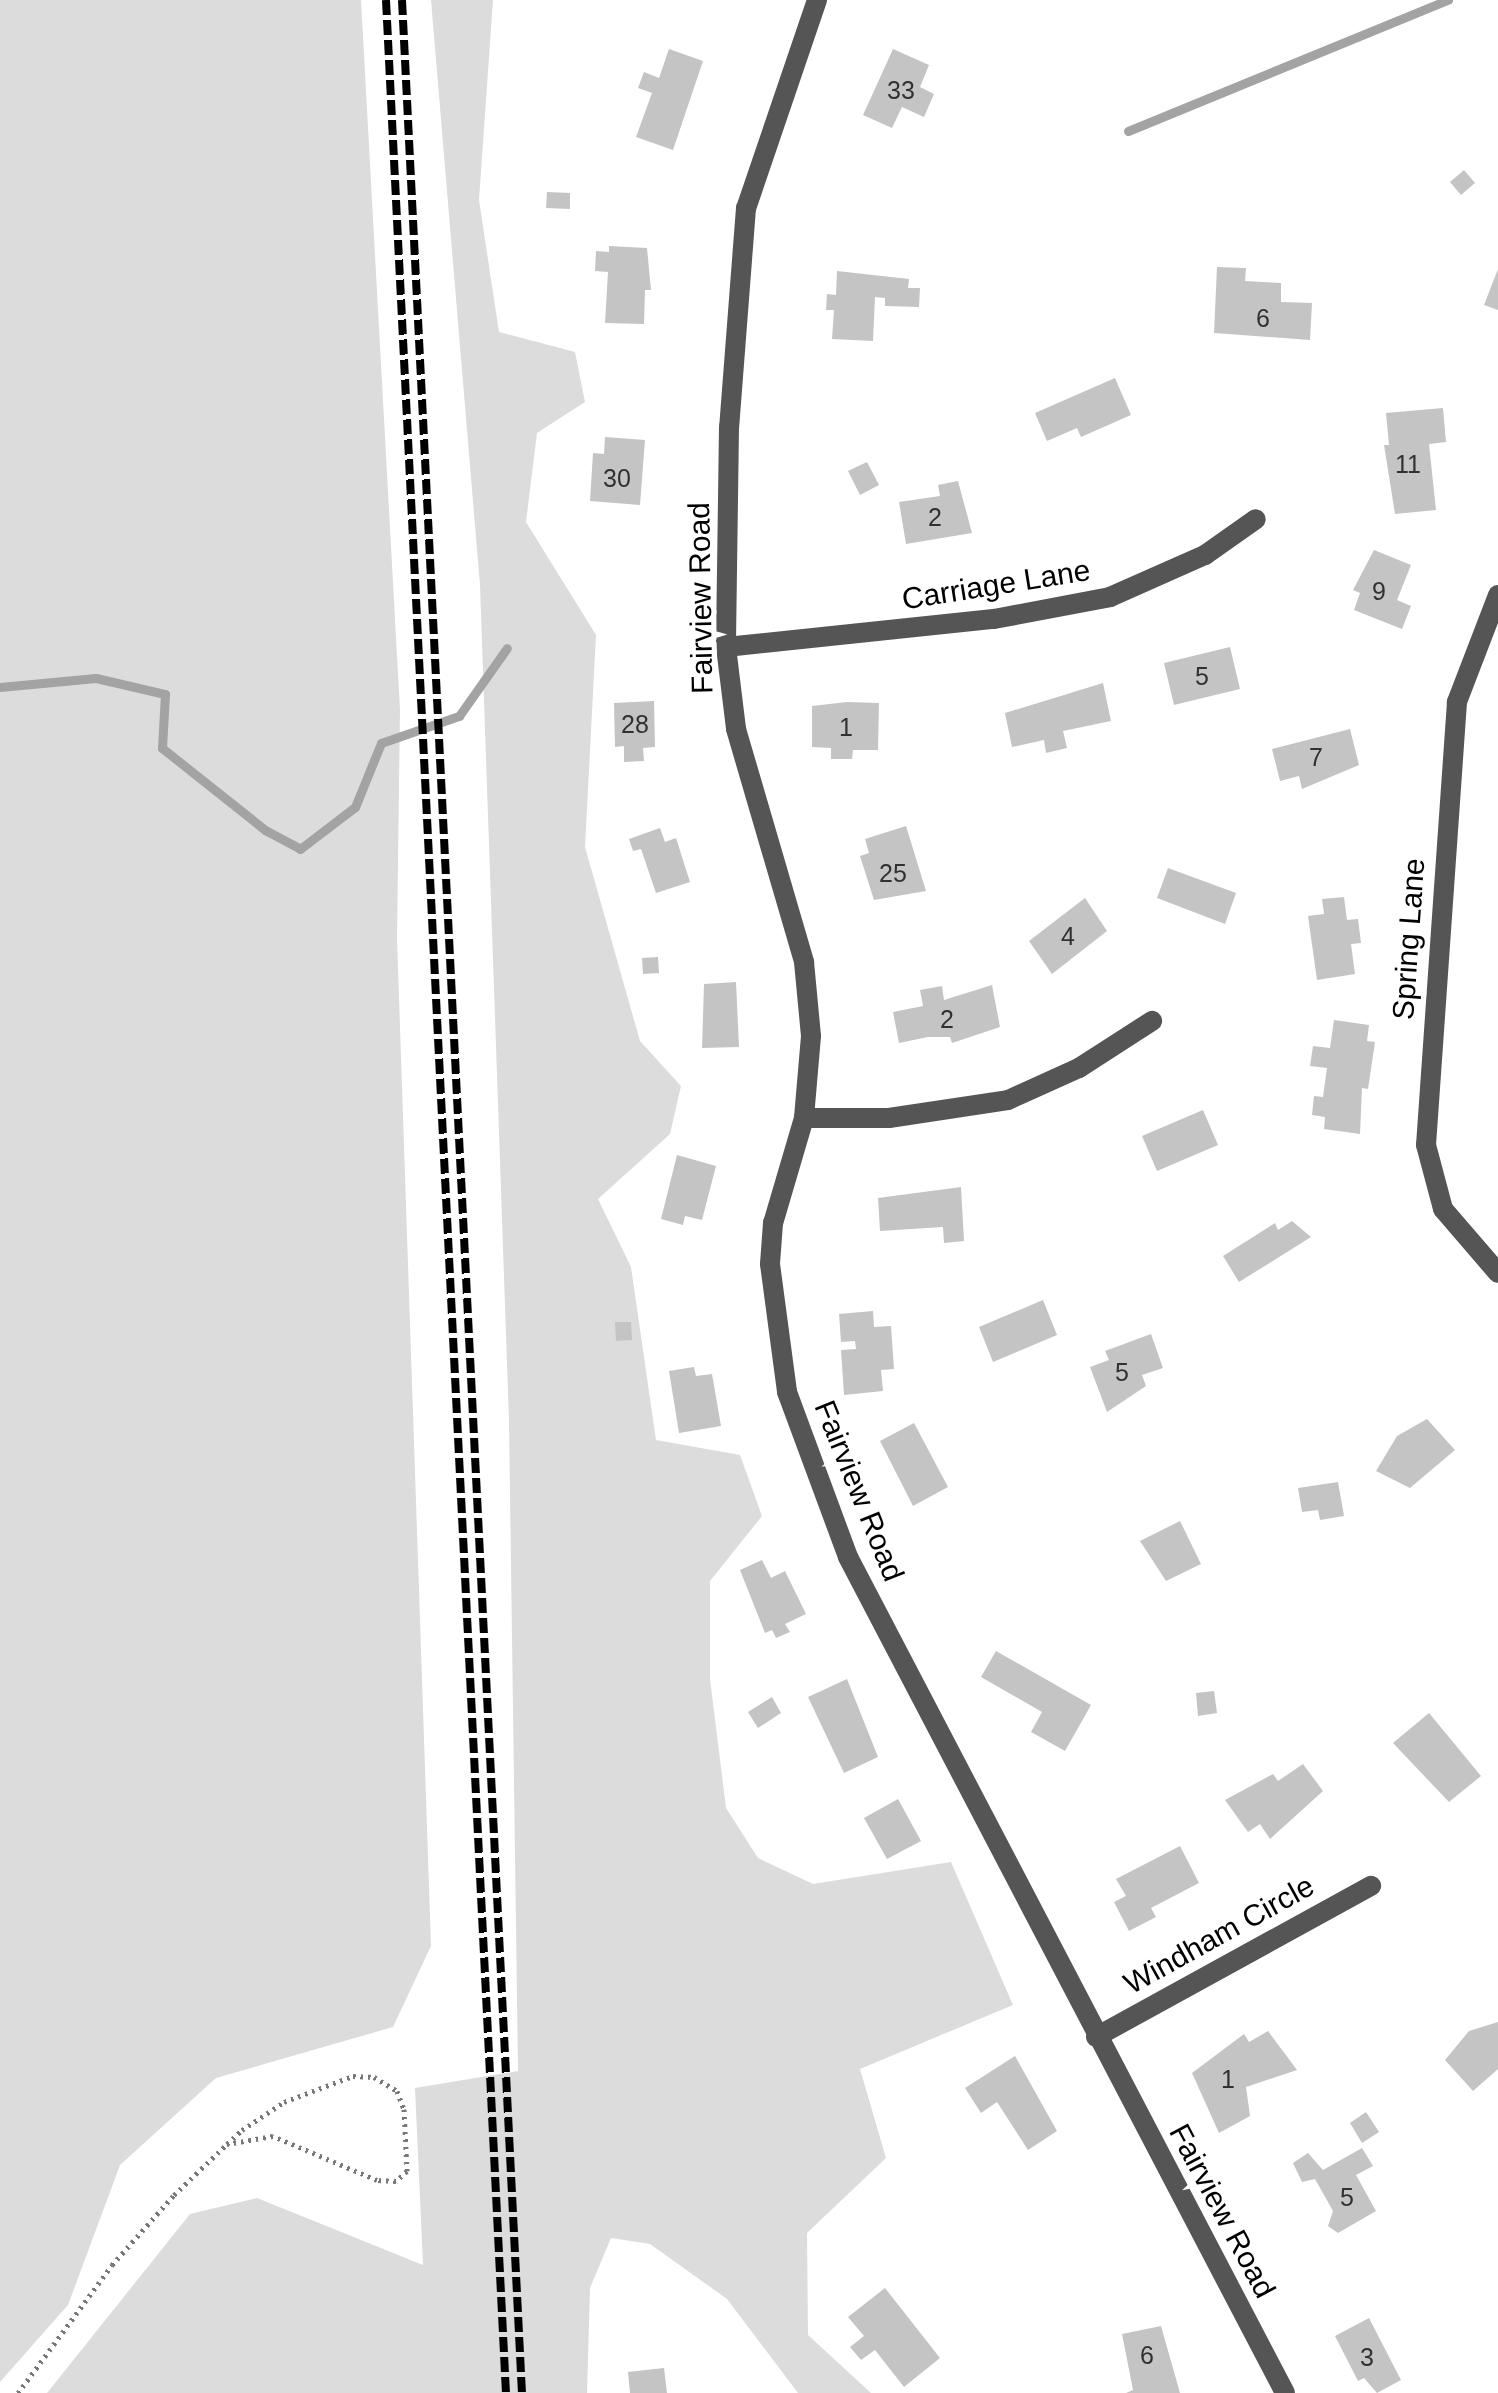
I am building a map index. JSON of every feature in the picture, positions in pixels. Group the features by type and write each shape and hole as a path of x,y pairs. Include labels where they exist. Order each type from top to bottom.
{"street":[{"name":"Fairview Road","path":"817,0 746,208 729,428 726,647 736,729 804,962 811,1036 804,1118 773,1223 770,1264 787,1392 804,1452 848,1557 1285,2393"},
{"name":"Carriage Lane","path":"726,647 994,620 1110,596 1205,556 1256,519"},
{"name":"Spring Lane","path":"1498,595 1457,702 1426,1146 1444,1210 1498,1272"},
{"path":"804,1118 889,1118 1008,1100 1080,1068 1152,1021"},
{"name":"Windham Circle","path":"1096,2037 1371,1886"}],"path":[{"path":"18,2393 112,2265 227,2144 311,2088 374,2077 397,2091 404,2108 408,2171 396,2181 376,2180 273,2136 227,2144"}],"shaded area":[{"path":"0,0 361,0 400,710 397,938 431,1946 393,2027 216,2078 120,2165 68,2305 0,2382"},
{"path":"431,0 493,0 479,200 499,332 575,352 585,402 537,433 526,522 596,635 585,847 640,1041 681,1086 670,1134 598,1199 631,1267 656,1440 740,1455 762,1516 710,1581 710,1679 726,1808 758,1858 813,1884 951,1862 1013,2005 860,2069 886,2158 807,2233 808,2335 871,2393 798,2393 727,2299 650,2244 611,2238 590,2288 587,2393 47,2393 190,2214 257,2198 423,2265 415,2088 518,2071 509,1421 480,585"}],"building":[{"path":"669,49 703,61 673,150 636,137 652,93 638,88 644,72 659,78"},
{"path":"893,49 929,65 920,87 934,94 924,117 902,107 892,128 863,115"},
{"path":"1464,170 1475,183 1461,195 1450,182"},
{"path":"547,192 570,193 570,209 546,208"},
{"path":"609,246 647,248 651,290 645,290 644,324 605,323 608,272 595,271 596,251 609,252"},
{"path":"1217,267 1246,268 1245,281 1281,283 1281,302 1312,303 1310,340 1214,333"},
{"path":"1498,269 1498,310 1484,305"},
{"path":"837,271 909,279 908,288 920,288 919,307 885,306 885,298 875,297 873,341 832,339 834,310 826,310 827,294 836,295"},
{"path":"1115,378 1131,415 1081,437 1077,428 1047,441 1035,413"},
{"path":"1443,408 1446,442 1429,444 1436,510 1395,514 1384,445 1389,445 1386,413"},
{"path":"605,437 645,440 640,505 590,501 593,453 604,454"},
{"path":"867,462 879,485 860,495 848,471"},
{"path":"958,481 972,533 906,544 899,502 940,496 938,485"},
{"path":"1374,550 1411,565 1397,600 1411,606 1402,629 1354,610 1360,593 1353,590"},
{"path":"1230,647 1240,689 1174,705 1164,663"},
{"path":"1103,683 1111,721 1063,731 1067,748 1046,753 1044,740 1012,747 1005,713"},
{"path":"654,701 655,747 643,748 644,761 624,762 624,746 615,747 614,703"},
{"path":"879,703 878,750 853,750 852,759 831,759 831,748 812,747 812,706"},
{"path":"1350,729 1359,765 1302,789 1299,776 1280,781 1272,749"},
{"path":"906,826 926,891 874,900 860,856 869,853 865,839"},
{"path":"660,828 665,842 676,838 690,882 656,893 641,849 633,851 629,839"},
{"path":"1168,868 1236,893 1225,924 1157,898"},
{"path":"1344,897 1347,920 1358,919 1361,943 1351,944 1355,974 1317,980 1308,916 1324,914 1322,899"},
{"path":"1085,898 1107,931 1052,974 1029,941"},
{"path":"658,957 659,973 643,974 642,958"},
{"path":"736,982 739,1047 702,1048 704,984"},
{"path":"992,985 1000,1027 952,1043 950,1037 928,1037 899,1043 893,1012 923,1006 920,990 942,986 944,1000"},
{"path":"1334,1020 1369,1025 1367,1041 1375,1042 1368,1089 1362,1088 1360,1134 1324,1129 1325,1117 1312,1115 1314,1096 1323,1097 1327,1068 1310,1066 1313,1046 1330,1048"},
{"path":"1203,1110 1218,1145 1157,1171 1142,1136"},
{"path":"677,1155 716,1166 702,1220 685,1216 683,1225 661,1219"},
{"path":"961,1187 964,1241 944,1243 943,1227 880,1231 878,1198"},
{"path":"1292,1221 1311,1237 1239,1282 1223,1256 1275,1223 1278,1230"},
{"path":"1043,1300 1057,1335 993,1362 979,1327"},
{"path":"873,1311 874,1327 891,1326 894,1369 881,1370 883,1391 844,1395 841,1350 856,1349 855,1341 841,1342 839,1314"},
{"path":"615,1322 631,1322 632,1340 616,1341"},
{"path":"1151,1334 1163,1368 1142,1375 1146,1386 1107,1412 1090,1367 1109,1360 1105,1351"},
{"path":"694,1367 696,1376 712,1374 721,1426 679,1433 669,1371"},
{"path":"1427,1419 1455,1450 1410,1488 1376,1471 1397,1436"},
{"path":"914,1423 948,1487 913,1506 880,1441"},
{"path":"1338,1482 1344,1516 1320,1520 1318,1510 1302,1512 1298,1488"},
{"path":"1180,1521 1201,1564 1166,1581 1140,1541"},
{"path":"762,1560 771,1578 785,1571 806,1614 785,1624 790,1632 776,1638 772,1630 765,1633 740,1570"},
{"path":"996,1651 1091,1705 1065,1751 1031,1732 1042,1712 981,1677"},
{"path":"847,1679 878,1757 844,1773 808,1697"},
{"path":"1214,1691 1217,1713 1198,1716 1196,1693"},
{"path":"772,1697 781,1713 758,1728 748,1712"},
{"path":"1429,1713 1481,1776 1449,1802 1393,1743"},
{"path":"1303,1764 1323,1791 1270,1839 1260,1824 1248,1832 1225,1800 1273,1774 1278,1781"},
{"path":"898,1799 921,1841 887,1859 864,1818"},
{"path":"1180,1846 1199,1883 1151,1908 1156,1917 1129,1931 1114,1902 1126,1896 1116,1879"},
{"path":"1498,2022 1498,2069 1473,2091 1445,2060 1469,2031"},
{"path":"1268,2031 1297,2070 1246,2087 1250,2116 1219,2133 1192,2073 1244,2034 1249,2042"},
{"path":"1015,2056 1057,2131 1028,2150 997,2102 981,2113 965,2088"},
{"path":"1366,2112 1379,2132 1362,2143 1350,2123"},
{"path":"1362,2148 1373,2166 1356,2175 1376,2211 1338,2233 1328,2226 1333,2211 1315,2179 1302,2182 1293,2163 1308,2153 1323,2170"},
{"path":"885,2288 940,2358 904,2387 875,2350 861,2360 850,2347 864,2336 848,2317"},
{"path":"1369,2318 1401,2380 1377,2393 1364,2378 1358,2381 1335,2336"},
{"path":"1161,2326 1180,2393 1126,2393 1133,2390 1122,2334"},
{"path":"664,2368 667,2393 630,2393 628,2372"}],"waterway":[{"path":"1128,131 1448,0"},
{"path":"0,687 96,678 165,694 162,748 265,830 300,849 355,807 381,743 459,716 507,648"}],"railway":[{"path":"386,0 506,2393"},
{"path":"402,0 522,2393"}]}
